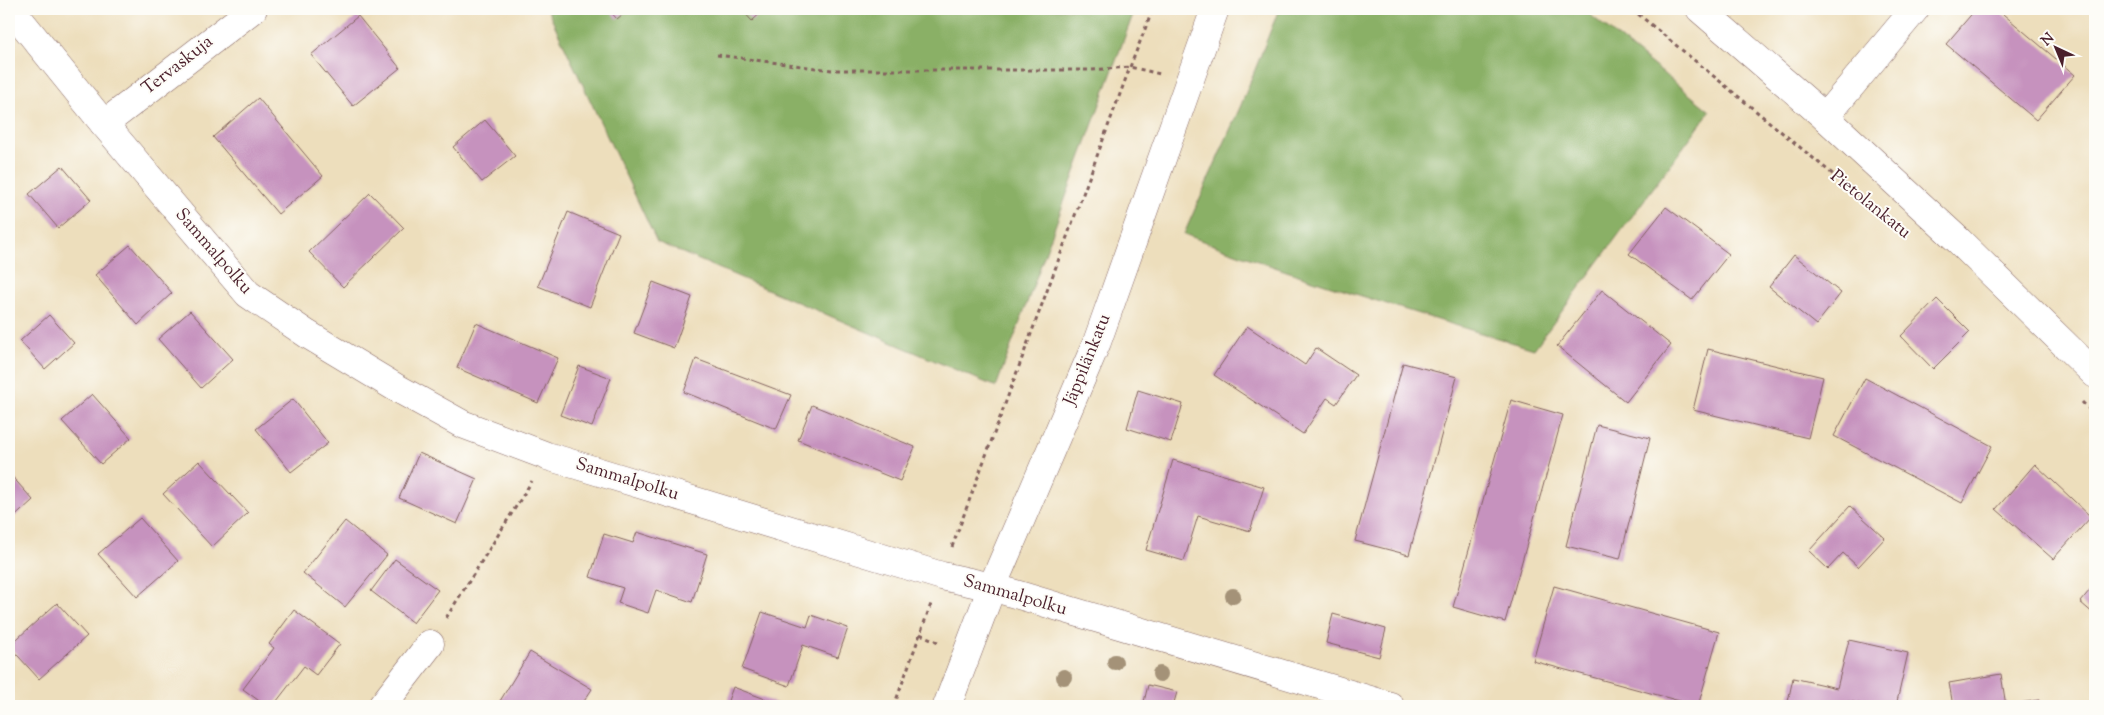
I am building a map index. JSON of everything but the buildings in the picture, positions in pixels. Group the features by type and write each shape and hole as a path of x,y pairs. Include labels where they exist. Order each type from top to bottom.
{"street":[{"name":"Sammalpolku","path":"11,9 104,124 248,294 306,334 394,387 462,424 547,456 942,576 992,587 1390,706"},
{"name":"Tervaskuja","path":"104,124 253,9"},
{"name":"Jäppilänkatu","path":"946,706 992,587 1097,342 1215,9"},
{"name":"Pietolankatu","path":"1700,9 1825,117 1959,241 2095,374"},
{"path":"1825,117 1915,9"},
{"path":"382,706 430,644"}],"path":[{"path":"894,706 1153,9"},
{"name":"Pietolankatu","path":"1632,9 1882,214"},
{"path":"717,55 832,70 1092,70 1130,67 1190,82"},
{"path":"2081,402 2095,416"},
{"path":"430,644 547,456"}],"green space":[{"path":"547,9 1135,9 996,387 657,242"},
{"path":"1279,9 1583,9 1710,111 1534,349 1402,309 1184,234 1241,105"}]}
